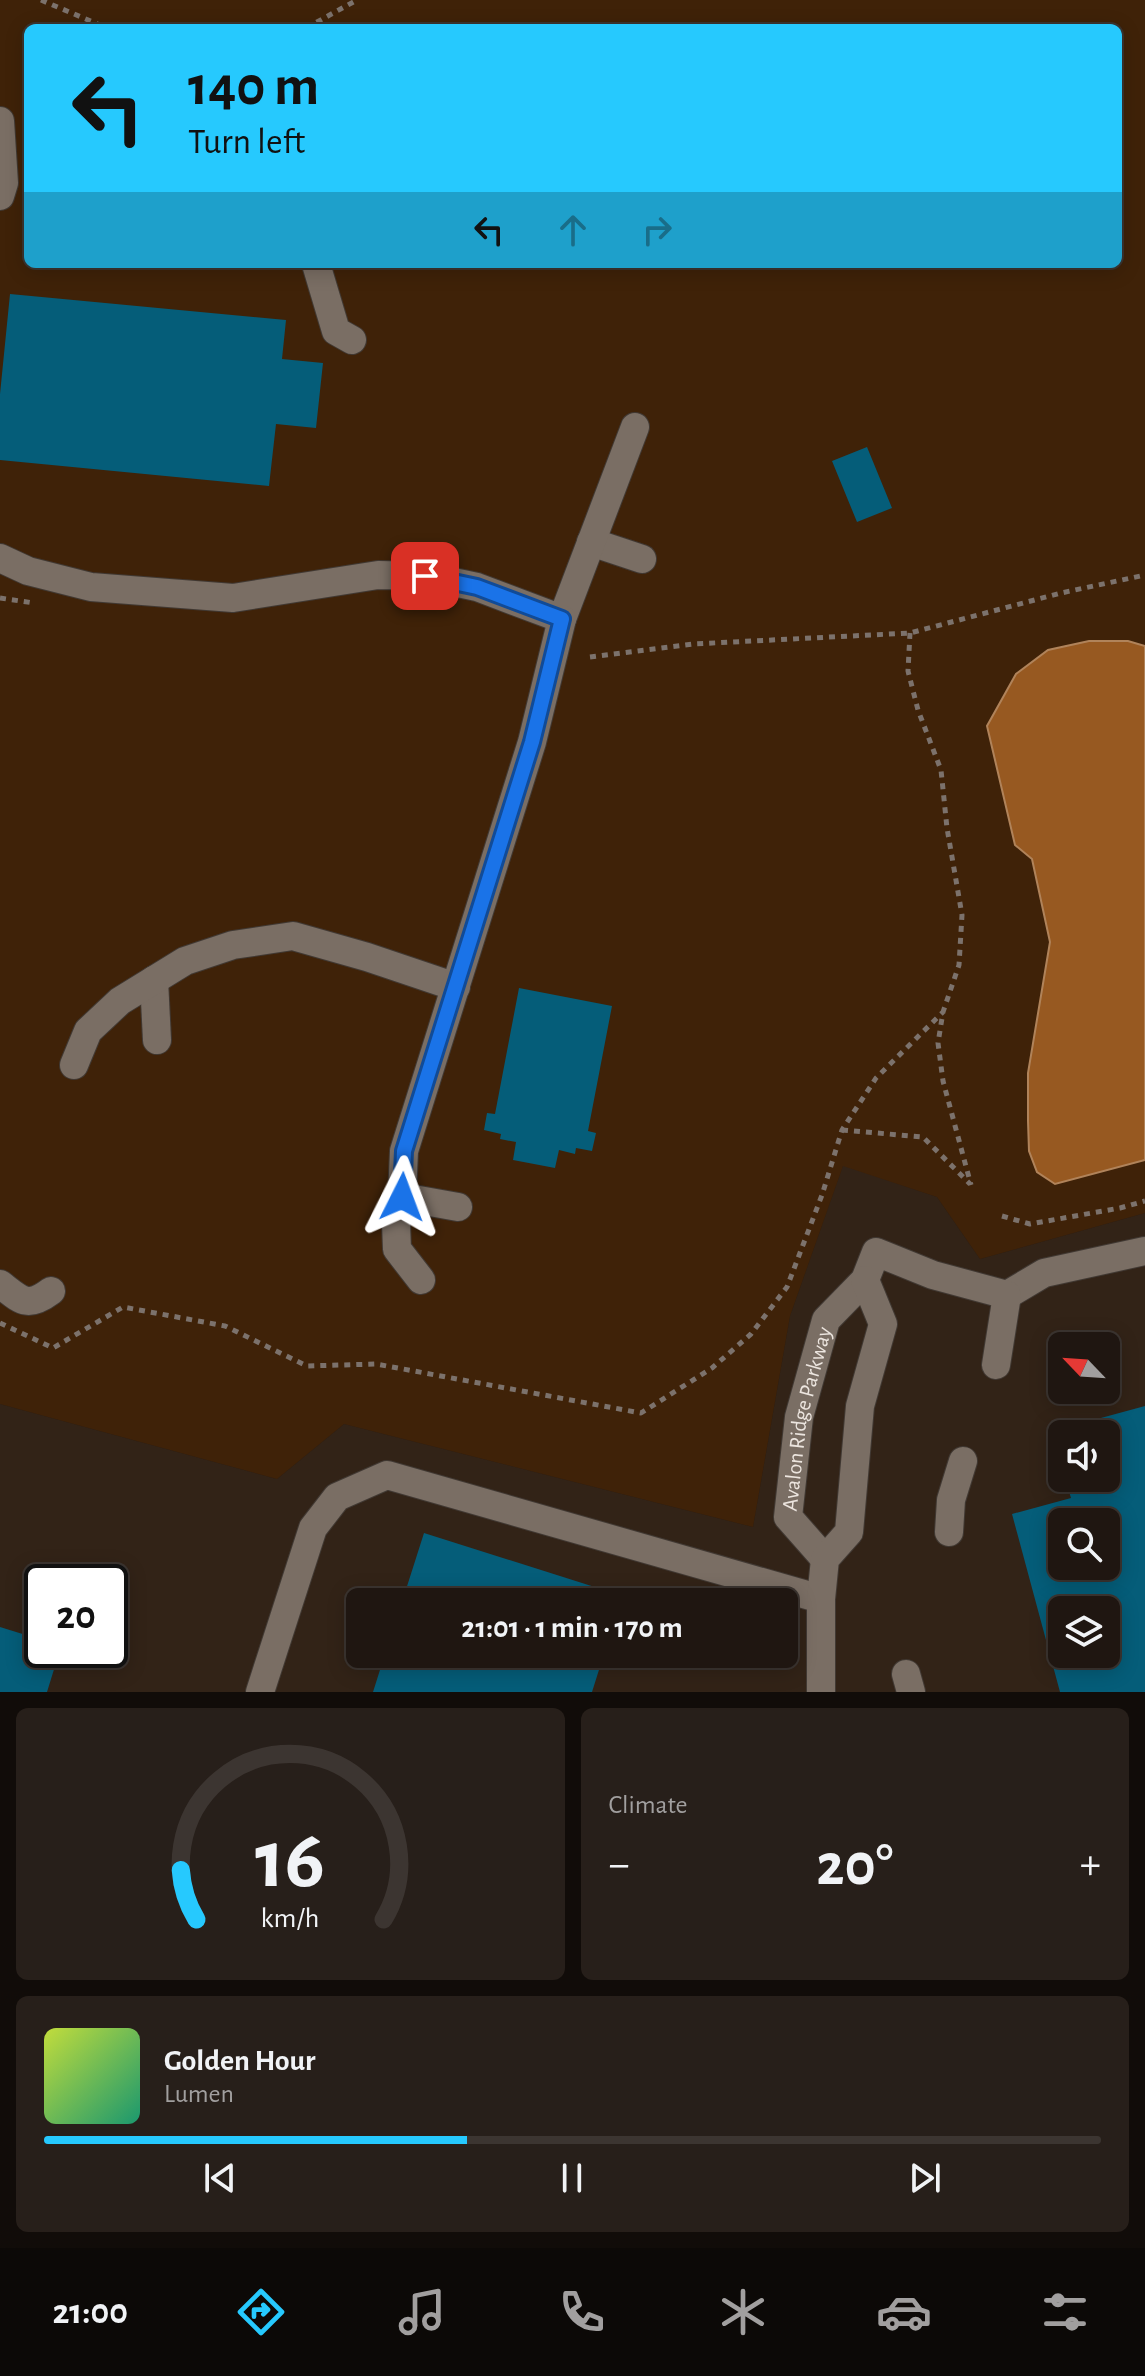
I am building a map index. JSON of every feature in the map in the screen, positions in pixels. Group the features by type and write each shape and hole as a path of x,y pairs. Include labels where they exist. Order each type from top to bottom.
{"street":[{"path":"0,121 4,183 0,196"},
{"path":"317,268 336,331 352,340"},
{"path":"421,1280 397,1249 396,1223 402,1197 404,1151 532,742 562,619 635,427"},
{"path":"591,542 642,559"},
{"path":"0,558 28,571 91,587 233,598 378,575 425,576 477,587 562,619"},
{"path":"74,1065 88,1031 120,1001 185,961 233,945 293,936 456,987"},
{"path":"154,980 157,1040"},
{"path":"402,1197 458,1207"},
{"path":"996,1365 1007,1295 1044,1273 1145,1251"},
{"name":"Avalon Ridge Parkway","path":"825,1559 788,1517 799,1417 826,1320 865,1280 876,1252 933,1275 1007,1295"},
{"path":"821,1692 821,1599 825,1559 849,1532 860,1406 883,1324 865,1280"},
{"path":"0,1284 22,1301 37,1302 51,1291"},
{"path":"949,1532 951,1500 963,1461"},
{"path":"260,1692 313,1528 337,1497 387,1475 821,1599"}],"path":[{"path":"41,0 98,24"},
{"path":"313,24 357,0"},
{"path":"590,657 693,644 910,633 1061,593 1145,575"},
{"path":"842,1130 923,1137 971,1185 943,1081 938,1043 943,1012 959,965 962,915 941,770 918,710 908,671 910,633"},
{"path":"0,1323 53,1348 123,1307 225,1326 307,1366 376,1364 641,1413 712,1368 751,1334 787,1287 822,1195 842,1130 876,1078 943,1012"},
{"path":"1002,1216 1030,1224 1145,1201"}],"shaded area":[{"path":"0,0 1145,0 1145,1213 980,1259 937,1197 843,1166 790,1316 753,1527 344,1424 277,1479 0,1404"},
{"path":"1089,641 1128,641 1145,646 1145,1160 1055,1184 1037,1172 1029,1151 1028,1121 1028,1073 1050,942 1032,859 1015,845 987,726 1016,674 1048,650"},
{"path":"843,1165 937,1197 980,1259 1145,1213 1145,1692 0,1692 0,1404 277,1479 344,1424 753,1527 790,1316"}],"building":[{"path":"10,294 286,320 282,359 323,363 316,428 276,424 269,486 0,460 0,394"},
{"path":"867,447 892,508 857,522 832,461"},
{"path":"519,988 612,1006 588,1131 596,1133 592,1151 576,1148 575,1154 559,1150 555,1168 513,1160 516,1142 500,1139 501,1134 484,1130 487,1113 495,1114"},
{"path":"1145,1406 1145,1692 1060,1692 1054,1668 1120,1668 1120,1596 1048,1596 1048,1648 1012,1514 1071,1498 1069,1492 1120,1492 1120,1420 1093,1420"},
{"path":"424,1533 598,1588 406,1588"},
{"path":"0,1627 24,1634 24,1668 54,1668 47,1692 0,1692"},
{"path":"381,1668 600,1668 592,1692 373,1692"}],"route":[{"path":"402,1197 404,1151 532,742 562,619 477,587 425,576"}]}
